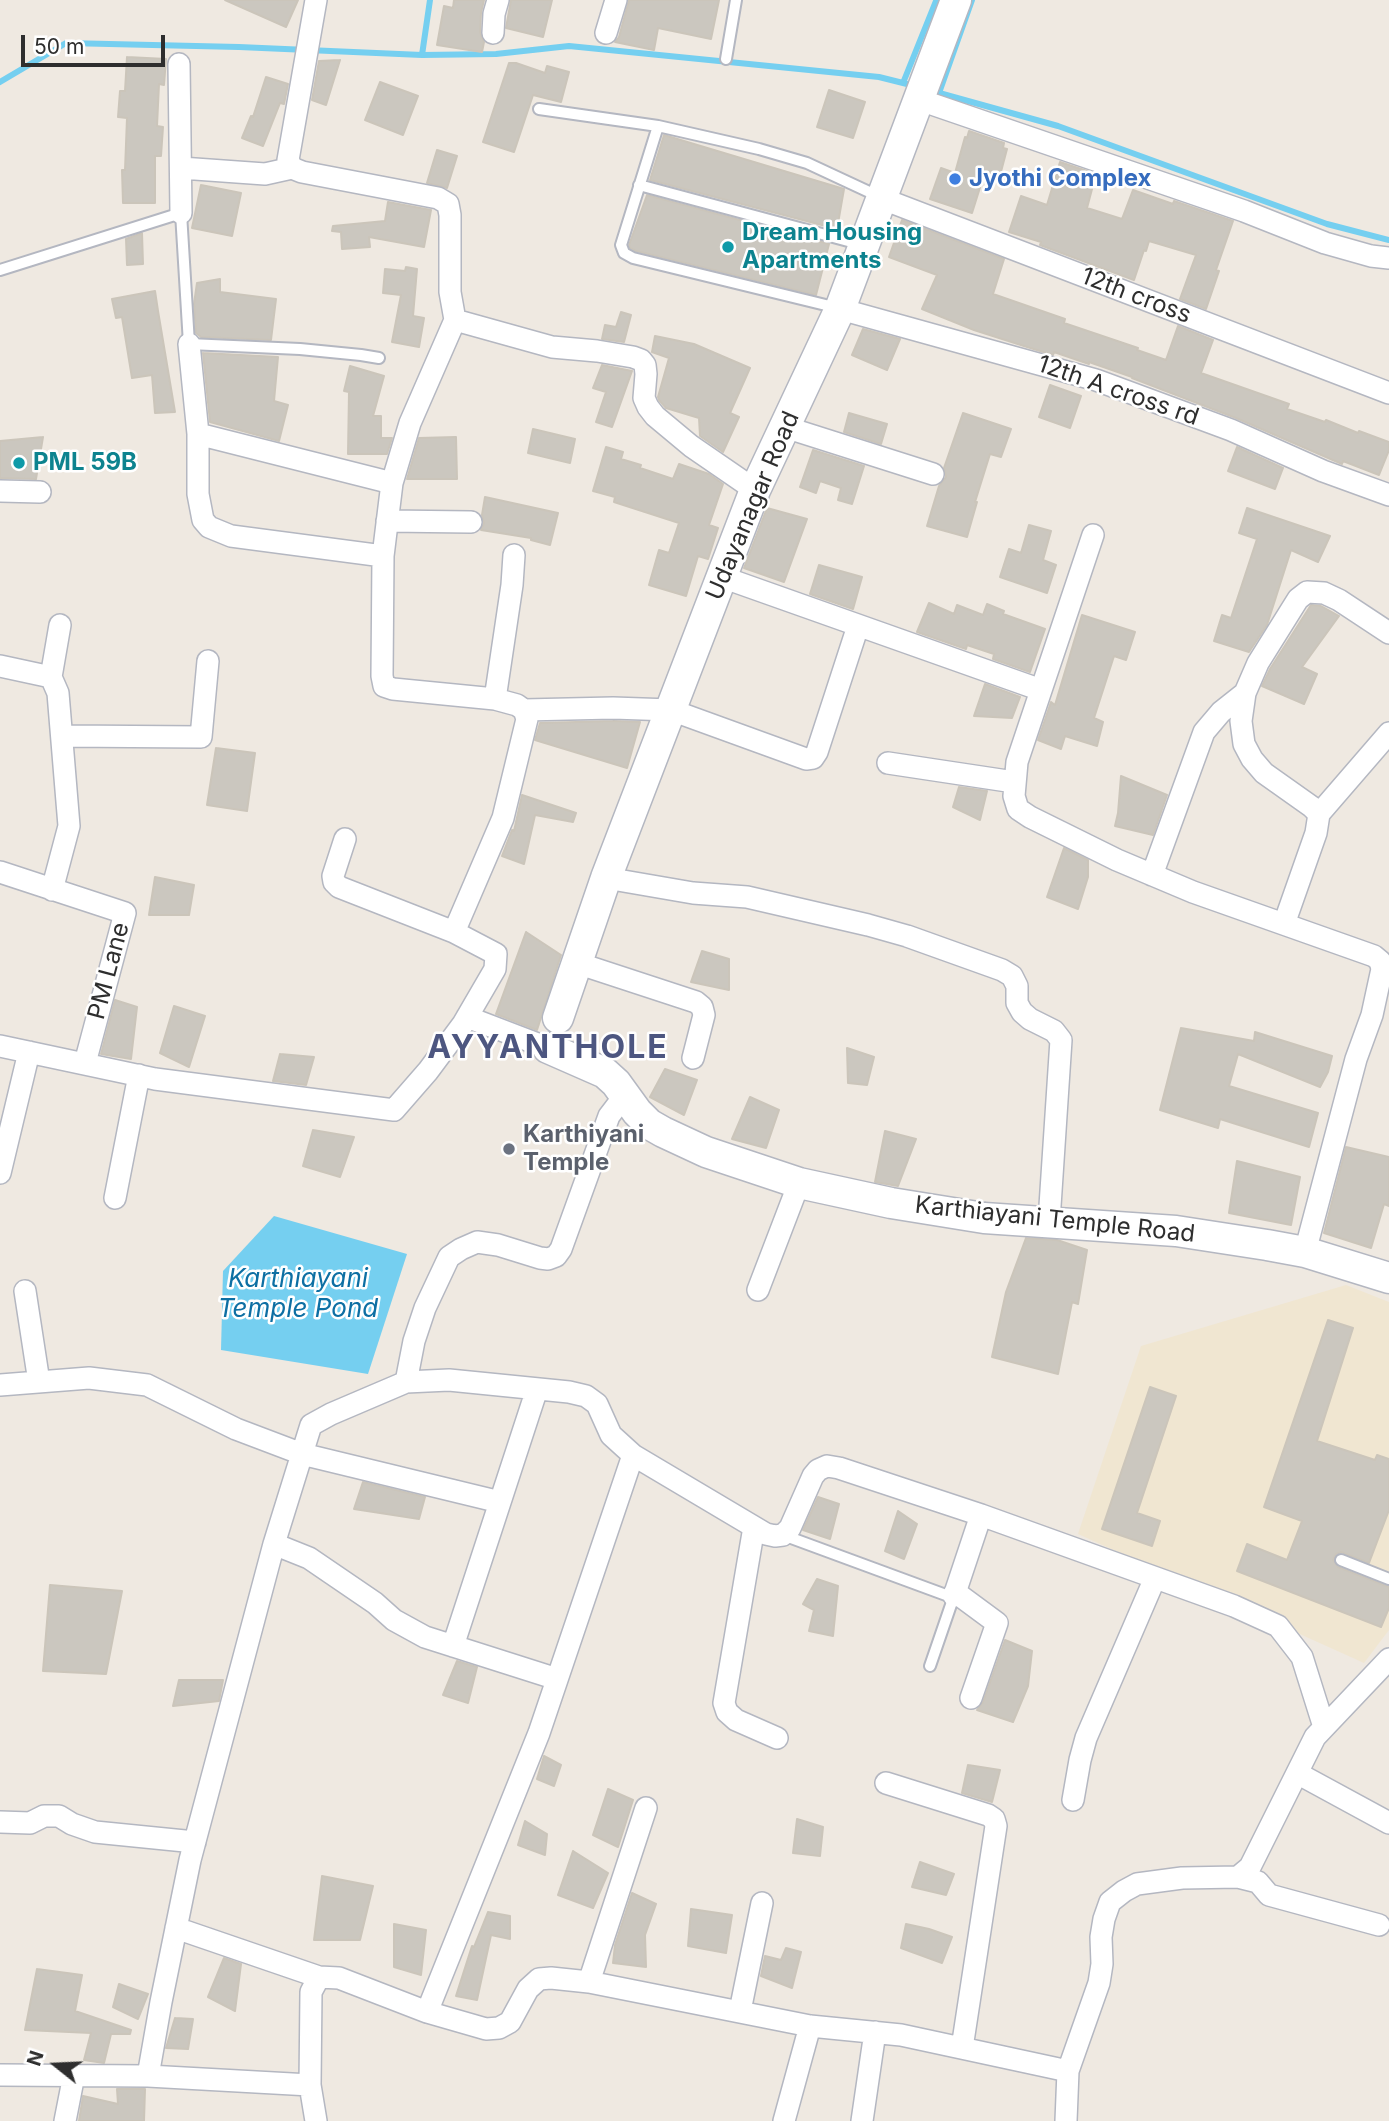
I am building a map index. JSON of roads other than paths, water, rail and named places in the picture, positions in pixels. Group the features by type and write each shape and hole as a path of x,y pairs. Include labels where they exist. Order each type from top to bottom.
{"street":[{"path":"292,168 288,160 316,0"},
{"path":"494,33 494,14 498,0"},
{"path":"606,33 616,0"},
{"name":"Udayanagar Road","path":"558,1017 606,878 755,490 840,309 956,0"},
{"path":"179,64 181,214"},
{"path":"923,92 1325,243 1371,256 1389,258"},
{"path":"181,167 265,174 292,168 438,198 448,204 450,292 455,320 410,423 392,483 383,556 382,676 384,686 393,690 495,699 517,705 524,710 527,719 503,818 454,932"},
{"name":"12th cross","path":"883,199 1389,393"},
{"name":"12th A cross rd","path":"840,309 1096,380 1231,430 1324,471 1389,495"},
{"path":"455,320 552,347 597,351 641,360 646,374 645,398 655,416 691,446 755,490"},
{"path":"189,344 198,434 198,494 203,520 209,527 231,536 383,556"},
{"path":"785,427 933,474"},
{"path":"198,434 392,483"},
{"path":"0,491 40,492"},
{"path":"387,521 471,522"},
{"path":"1093,535 1017,762 1014,796 1018,809 1152,875 1374,956 1380,961 1380,1017 1356,1059 1304,1252"},
{"path":"495,699 514,555"},
{"path":"722,576 1041,690"},
{"path":"1319,814 1265,773 1252,759 1244,744 1241,721 1245,693 1258,663 1298,599 1307,592 1324,593 1339,600 1389,634"},
{"path":"52,890 69,826 58,693 51,677 60,625"},
{"path":"524,710 671,710 806,759 813,758 858,626"},
{"path":"63,736 201,737 208,661"},
{"path":"0,666 51,677"},
{"path":"1152,875 1204,732 1221,712 1245,693"},
{"path":"1284,924 1316,832 1319,814 1389,733"},
{"path":"888,764 1014,782"},
{"path":"0,1046 155,1079 394,1110 428,1071 467,1017 495,969 496,954 454,932 339,887 333,876 345,839"},
{"name":"PM Lane","path":"0,872 125,913 85,1063"},
{"path":"606,878 693,892 747,897 868,925 907,936 1012,976 1017,986 1017,1003 1022,1012 1054,1031 1061,1040 1049,1221"},
{"path":"577,962 696,1002 702,1007 704,1015 693,1058"},
{"path":"467,1017 549,1049"},
{"path":"549,1049 558,1017"},
{"path":"549,1049 558,1017"},
{"name":"Karthiayani Temple Road","path":"549,1049 605,1073 616,1083 637,1112 649,1124 663,1132 706,1152 799,1184 984,1218 1176,1231 1304,1252 1389,1278"},
{"path":"0,1173 29,1052"},
{"path":"115,1198 139,1075"},
{"path":"406,1382 414,1341 425,1308 449,1257 461,1248 477,1242 498,1245 540,1258 556,1256 561,1249 609,1116 625,1095"},
{"path":"758,1290 799,1184"},
{"path":"25,1291 39,1382"},
{"path":"0,1385 89,1378 146,1385 236,1429 302,1454 500,1502"},
{"path":"148,2076 195,1842 274,1544 311,1425 406,1382 449,1380 586,1396 597,1404 611,1435 633,1455 766,1534 783,1535 790,1528 813,1476 827,1466 981,1515 1234,1606 1278,1626 1302,1657 1324,1727"},
{"path":"453,1646 537,1389"},
{"path":"427,2012 539,1733 633,1455"},
{"path":"971,1698 998,1623 955,1595 981,1515"},
{"path":"754,1527 724,1703 727,1712 736,1720 777,1738"},
{"path":"274,1544 309,1558 374,1602 394,1620 425,1637 557,1679"},
{"path":"1073,1800 1086,1738 1155,1578"},
{"path":"1238,1877 1250,1867 1315,1737 1389,1659"},
{"path":"1297,1773 1389,1823"},
{"path":"886,1783 994,1819 996,1826 962,2048"},
{"path":"589,1982 646,1808"},
{"path":"0,1822 30,1823 44,1816 59,1816 95,1832 195,1842"},
{"path":"1066,2121 1068,2071 1099,1983 1104,1919 1111,1902 1124,1891 1137,1884 1182,1878 1238,1877 1258,1882 1269,1895 1380,1925"},
{"path":"740,2011 762,1903"},
{"path":"176,1927 319,1977 339,1978 427,2012 486,2029 499,2028 510,2022 528,1989 539,1979 551,1978 589,1982 810,2026 901,2035 1068,2071"},
{"path":"316,2121 310,2085 311,1992 319,1977"},
{"path":"784,2121 810,2026"},
{"path":"862,2121 875,2032"},
{"path":"0,2075 148,2076 310,2085"},
{"path":"65,2121 74,2075"}],"lane":[{"path":"726,59 736,0"},
{"path":"539,109 658,126 759,149 807,163 883,199"},
{"path":"658,126 621,245 624,253 633,258 840,309"},
{"path":"639,185 865,245"},
{"path":"0,270 181,214 189,344 300,349 379,358"},
{"path":"783,1535 955,1595 930,1666"},
{"path":"1341,1560 1389,1579"}],"water":[{"name":"Karthiayani Temple Pond","path":"274,1216 407,1254 368,1374 221,1350 223,1271"}],"waterway":[{"path":"0,82 66,43 422,55 430,0"},
{"path":"939,93 972,0"},
{"path":"903,83 936,1"},
{"path":"422,55 496,54 569,46 879,77 915,86"},
{"path":"932,91 1058,126 1327,224 1389,240"}],"place":[{"name":"Jyothi Complex","path":"955,179"},
{"name":"Dream Housing Apartments","path":"728,247"},
{"name":"PML 59B","path":"19,463"},
{"name":"Karthiyani Temple","path":"509,1149"}],"district":[{"name":"AYYANTHOLE","path":"548,1048"}]}
